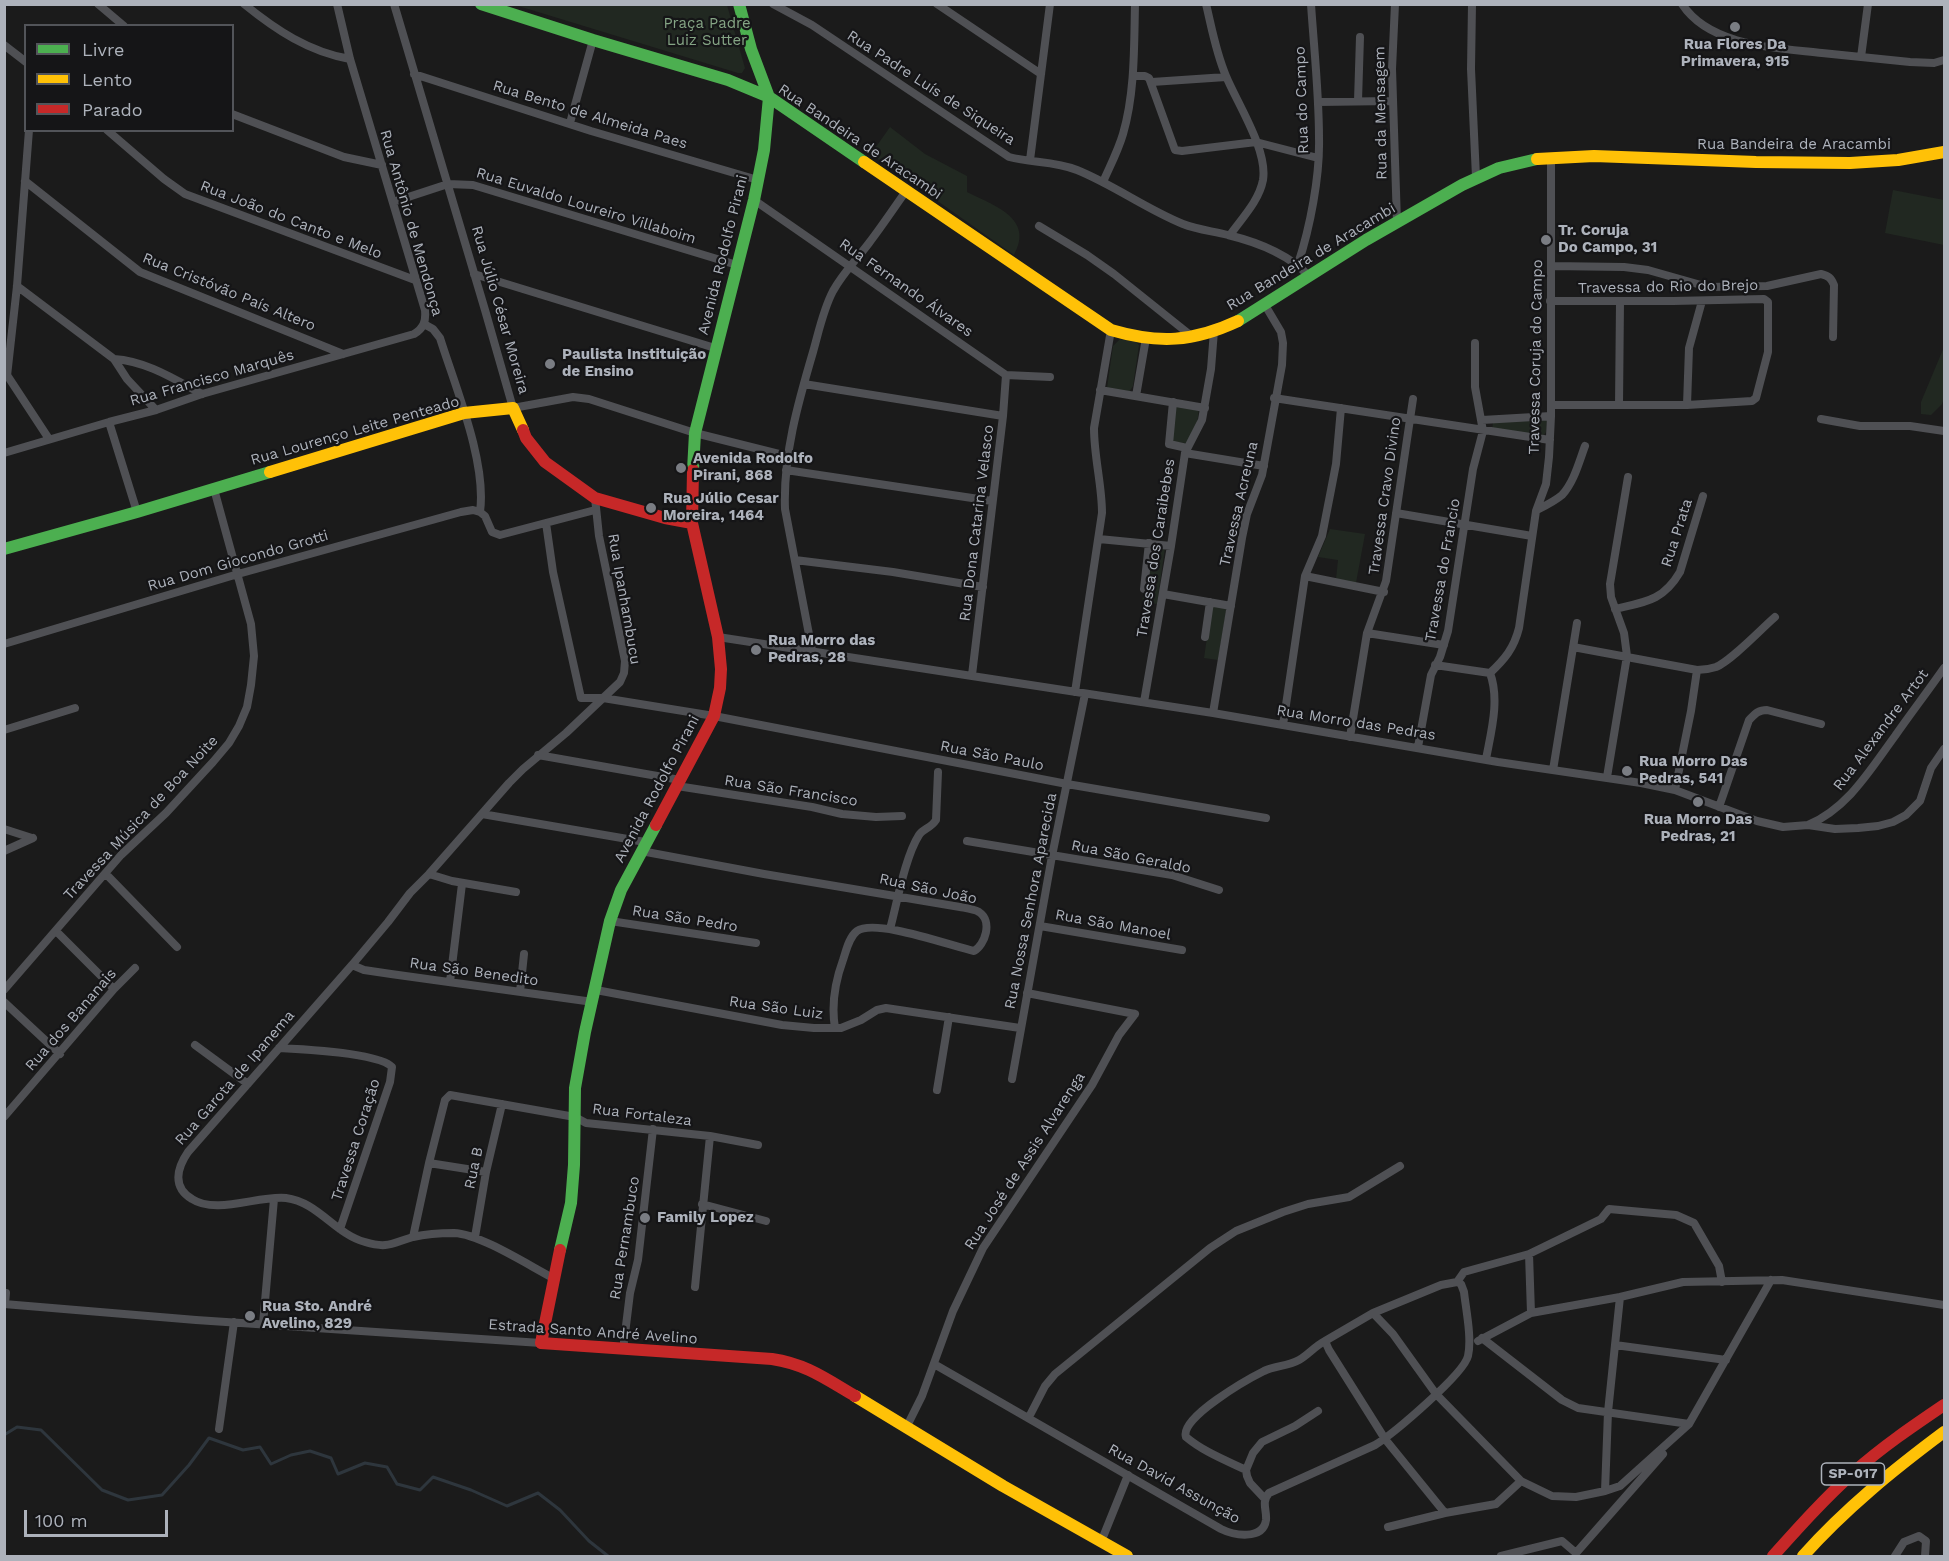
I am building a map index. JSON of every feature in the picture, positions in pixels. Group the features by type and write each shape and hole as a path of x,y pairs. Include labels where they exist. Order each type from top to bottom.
{"main road":[{"name":"Rua Bandeira de Aracambi","path":"481,4 729,80 769,97 1111,330 1164,340 1194,338 1214,331 1265,305 1397,222 1476,177 1509,165 1551,158 1592,156 1764,163 1854,163 1903,160 1944,152"},
{"name":"Avenida Rodolfo Pirani","path":"541,1343 553,1278 571,1203 575,1089 610,921 621,890 643,846 714,716 720,688 718,637 692,523 691,486 695,433 764,150 769,97 751,49 739,4"},
{"name":"Rua Lourenço Leite Penteado","path":"4,549 137,512 464,414 513,408"},
{"name":"Rua Júlio César Moreira","path":"513,408 526,438 545,462 595,504 692,523"},
{"name":"Estrada Santo André Avelino","path":"541,1343 792,1362 825,1378 1127,1557"},
{"name":"SP-017","path":"1773,1557 1842,1482 1944,1405"},
{"name":"SP-017","path":"1803,1557 1844,1512 1902,1463 1944,1432"}],"street":[{"path":"98,4 122,24"},
{"path":"244,4 276,29 298,42 350,59"},
{"name":"Rua Antônio de Mendonça","path":"337,4 350,59 425,310 424,324 433,329 440,338 477,460 482,500 480,512"},
{"name":"Rua Júlio César Moreira","path":"394,4 513,408"},
{"name":"Rua Padre Luís de Siqueira","path":"773,4 813,25 1002,153 1019,160 1064,165 1103,182 1168,218 1251,242 1298,264 1309,276"},
{"path":"937,4 1041,74"},
{"path":"1030,160 1050,4"},
{"path":"1103,182 1123,133 1133,76 1135,4"},
{"path":"1206,4 1214,44 1226,77 1256,142 1263,165 1263,178 1259,193 1230,235"},
{"name":"Rua do Campo","path":"1298,264 1307,239 1318,158 1318,102 1311,4"},
{"name":"Rua da Mensagem","path":"1395,4 1392,101 1397,222"},
{"path":"1472,4 1471,69 1476,177"},
{"path":"1682,4 1698,22 1712,30 1752,45 1910,62 1935,63 1944,60"},
{"path":"1861,57 1868,4"},
{"path":"1358,101 1360,37"},
{"path":"570,123 593,40"},
{"path":"4,45 24,60"},
{"name":"Rua Bento de Almeida Paes","path":"414,74 758,180"},
{"path":"1133,76 1148,76 1152,82 1175,150 1256,142 1318,158"},
{"path":"1152,82 1226,77"},
{"path":"1318,102 1392,101"},
{"path":"234,115 344,157 382,165"},
{"path":"29,132 17,286 9,328 6,374 49,439"},
{"name":"Rua João do Canto e Melo","path":"109,132 185,194 415,280"},
{"name":"Travessa Coruja do Campo","path":"1490,673 1511,652 1516,641 1536,511 1546,484 1551,416 1551,158"},
{"name":"Rua Cristóvão País Altero","path":"25,181 140,272 343,354"},
{"name":"Rua Euvaldo Loureiro Villaboim","path":"393,202 448,184 459,183 484,188 737,265"},
{"path":"812,650 785,509 787,456 804,384 825,309 832,293 906,191"},
{"name":"Rua Fernando Álvares","path":"753,200 1006,375"},
{"path":"1039,226 1114,274 1194,338"},
{"path":"1551,266 1624,267 1648,270 1708,287 1767,286 1815,274 1828,275 1834,285 1833,337"},
{"path":"474,274 715,348"},
{"path":"17,286 114,359 127,379 156,410"},
{"path":"1688,405 1689,348 1708,287"},
{"name":"Travessa do Rio do Brejo","path":"1550,301 1764,299 1767,300 1768,352 1754,400 1688,405 1551,405"},
{"path":"1619,405 1620,302"},
{"name":"Travessa Acreuna","path":"1213,713 1242,538 1247,514 1264,466 1274,398 1282,365 1281,332 1265,305"},
{"name":"Rua Francisco Marquês","path":"4,453 414,334 424,324"},
{"path":"1076,692 1102,513 1094,441 1111,330"},
{"name":"Travessa dos Caraibebes","path":"1144,702 1186,450 1197,432 1205,408 1214,331"},
{"path":"1136,396 1146,338"},
{"path":"1475,343 1475,387 1483,431"},
{"path":"114,359 138,363 202,394"},
{"path":"1006,375 1050,377"},
{"name":"Rua Dona Catarina Velasco","path":"972,675 1006,375"},
{"path":"804,384 1003,416"},
{"path":"1100,390 1205,408"},
{"name":"Rua Lourenço Leite Penteado","path":"513,408 573,397 589,399 695,433 787,456"},
{"path":"1274,398 1550,440"},
{"name":"Travessa Cravo Divino","path":"1350,737 1367,633 1384,592 1413,399"},
{"path":"1173,402 1169,444 1186,450 1264,466"},
{"path":"1283,725 1305,576 1322,536 1336,464 1341,408"},
{"path":"1482,420 1551,416"},
{"path":"1821,419 1852,425 1910,426 1944,431"},
{"path":"109,422 137,512"},
{"name":"Travessa do Francio","path":"1418,747 1431,675 1444,645 1474,462 1483,431"},
{"path":"1536,511 1561,496 1567,489 1585,446"},
{"path":"786,470 992,501"},
{"path":"1607,777 1627,656 1624,633 1611,597 1610,584 1628,477"},
{"name":"Travessa Música de Boa Noite","path":"4,990 121,855 166,813 213,762 239,726 249,696 254,656 251,624 214,489"},
{"name":"Rua Prata","path":"1615,609 1651,601 1664,594 1673,584 1680,572 1703,496"},
{"path":"480,512 485,516 495,535 506,535 546,523 595,504"},
{"name":"Rua Ipanhambucu","path":"595,504 599,536 625,661 623,678 603,698"},
{"name":"Rua Dom Giocondo Grotti","path":"4,644 238,574 461,512 473,510 480,512"},
{"path":"1396,513 1532,536"},
{"name":"Rua São Paulo","path":"546,523 553,572 581,698 603,698 714,716 1066,784 1266,818"},
{"path":"1099,539 1171,546"},
{"path":"1144,589 1149,543"},
{"path":"795,560 893,572 982,587"},
{"path":"1305,576 1384,592"},
{"path":"1163,594 1231,606"},
{"path":"1205,637 1210,602"},
{"path":"1573,647 1697,670 1717,666 1775,617"},
{"path":"1553,770 1577,623"},
{"path":"1367,633 1444,645"},
{"name":"Rua Morro das Pedras","path":"718,637 1144,702 1607,777 1675,790 1769,825 1808,825 1834,829 1858,828 1878,826 1906,815 1920,801 1931,768 1944,749"},
{"path":"1435,665 1490,673 1494,686 1493,717 1486,759"},
{"name":"Rua Alexandre Artot","path":"1808,825 1822,819 1842,804 1861,783 1944,668"},
{"path":"1675,790 1697,670"},
{"name":"Rua Nossa Senhora Aparecida","path":"1012,1079 1052,856 1085,694"},
{"name":"Rua Garota de Ipanema","path":"553,1278 475,1237 447,1233 413,1237 392,1245 379,1246 354,1239 312,1208 298,1201 285,1198 216,1205 201,1203 191,1199 182,1190 178,1172 188,1152 352,965 410,893 523,769 603,698"},
{"path":"4,730 75,708"},
{"path":"1719,807 1749,720 1755,713 1767,710 1821,724"},
{"name":"Rua São Francisco","path":"538,755 842,814 876,817 902,816"},
{"path":"890,929 911,851 920,833 933,825 936,820 938,772"},
{"name":"Rua São João","path":"482,814 643,846 764,874 980,912 986,920 986,930 983,942 978,950 974,951 890,929 863,928 855,932 837,977 833,1000 835,1028"},
{"path":"4,829 33,838 4,851"},
{"name":"Rua São Geraldo","path":"967,841 1172,875 1219,890"},
{"path":"106,874 177,947"},
{"path":"429,874 462,884 516,892"},
{"path":"450,982 462,884"},
{"name":"Rua São Pedro","path":"610,921 756,943"},
{"name":"Rua São Manoel","path":"1040,926 1182,950"},
{"path":"56,931 114,989"},
{"path":"520,992 524,954"},
{"name":"Rua São Benedito","path":"352,965 373,971 520,992 594,996"},
{"name":"Rua dos Bananais","path":"4,1118 114,989 135,968"},
{"name":"Rua José de Assis Alvarenga","path":"906,1428 922,1396 952,1311 983,1248 1086,1095 1119,1035 1135,1014 1027,993"},
{"name":"Rua São Luiz","path":"594,996 814,1028 835,1028 853,1024 882,1009 1020,1028"},
{"path":"4,1002 60,1054"},
{"path":"938,1090 949,1017"},
{"path":"195,1045 248,1084"},
{"name":"Travessa Coração","path":"279,1047 351,1054 386,1062 392,1067 390,1082 340,1229"},
{"name":"Rua Fortaleza","path":"429,1163 445,1100 453,1095 575,1117 586,1123 710,1136 758,1145"},
{"name":"Rua B","path":"475,1237 486,1172 502,1104"},
{"name":"Rua Pernambuco","path":"623,1350 630,1293 638,1260 653,1129"},
{"path":"695,1287 710,1136"},
{"path":"413,1237 429,1163 486,1172"},
{"path":"1029,1417 1045,1386 1055,1374 1210,1248 1236,1232 1283,1212 1308,1204 1349,1197 1400,1166"},
{"path":"263,1324 274,1199"},
{"path":"702,1204 766,1221"},
{"path":"1246,1470 1217,1457 1186,1437 1186,1428 1193,1418 1265,1370 1297,1362 1325,1341 1373,1313 1441,1285 1458,1282 1464,1272 1529,1254 1601,1219 1609,1209 1676,1215 1694,1223 1719,1266 1722,1282"},
{"path":"1529,1254 1531,1313"},
{"path":"1502,1557 1526,1553 1562,1541 1576,1553 1689,1425 1771,1280"},
{"path":"1469,1346 1531,1313 1620,1297 1683,1282 1782,1280 1944,1305"},
{"path":"1318,1411 1295,1426 1262,1442 1253,1453 1246,1470 1250,1483 1265,1499 1269,1493 1385,1439 1415,1415 1462,1368 1469,1355 1469,1346 1464,1292 1458,1282"},
{"path":"5,1304 6,1293"},
{"path":"1605,1491 1608,1412 1620,1297"},
{"name":"Estrada Santo André Avelino","path":"5,1304 234,1323 541,1343"},
{"path":"1373,1313 1393,1334 1436,1394 1521,1480 1552,1496 1576,1497 1620,1486 1689,1425"},
{"path":"219,1429 234,1323"},
{"path":"1482,1338 1562,1401 1578,1408 1689,1425"},
{"path":"1325,1341 1385,1439 1446,1513"},
{"path":"1615,1345 1726,1360"},
{"name":"Rua David Assunção","path":"934,1364 1221,1529 1238,1535 1255,1533 1266,1522 1265,1499"},
{"path":"1101,1542 1128,1475"},
{"path":"1388,1527 1496,1504 1521,1480"},
{"path":"1895,1557 1904,1542 1919,1536 1926,1541 1925,1557"}],"green space":[{"name":"Praça Padre Luiz Sutter","path":"515,5 727,5 745,68 742,73 738,73"},
{"path":"890,127 925,154 967,176 967,192 1008,214 1019,231 1019,242 1014,255 871,154"},
{"path":"1893,190 1944,200 1944,245 1885,233"},
{"path":"1120,339 1136,342 1139,345 1133,386 1129,392 1107,388 1113,346"},
{"path":"1944,347 1942,404 1931,415 1921,414 1921,402"},
{"path":"1176,406 1199,408 1197,425 1186,443 1171,442"},
{"path":"1547,420 1544,435 1492,431 1493,422"},
{"path":"1330,529 1365,534 1356,583 1336,579 1338,560 1318,557"},
{"path":"1151,546 1165,548 1157,604 1142,602"},
{"path":"1212,603 1227,605 1218,660 1204,658"}],"waterway":[{"path":"4,1435 17,1427 41,1430 102,1490 128,1500 162,1495 209,1438 243,1450 260,1447 271,1464 291,1455 310,1451 331,1458 338,1474 365,1463 387,1467 397,1484 420,1490 433,1477 507,1506 538,1493 560,1510 589,1541 608,1556"}],"traffic: fast":[{"path":"481,4 728,80 769,97 864,162"},
{"path":"693,470 695,433 754,200 764,150 769,97 751,49 739,4"},
{"path":"1238,321 1366,240 1462,185 1499,168 1537,159"},
{"path":"4,549 270,472"},
{"path":"560,1250 571,1203 575,1088 610,921 621,890 656,825"}],"traffic: slow":[{"path":"1537,159 1594,156 1850,163 1898,160 1944,152"},
{"path":"864,162 1111,330 1145,337 1176,339 1206,333 1238,321"},
{"path":"270,472 464,413 513,408 523,430"},
{"path":"855,1396 1003,1486 1127,1556"},
{"path":"1803,1556 1870,1491 1944,1432"}],"traffic: jam":[{"path":"523,430 526,438 545,462 595,498 665,518 692,523"},
{"path":"656,825 714,716 720,688 718,637 692,523 693,470"},
{"path":"560,1250 541,1343 784,1361 806,1368 855,1396"},
{"path":"1773,1556 1822,1502 1854,1472 1887,1445 1944,1405"}],"place":[{"name":"Rua Flores Da Primavera, 915","path":"1735,27"},
{"name":"Tr. Coruja Do Campo, 31","path":"1546,240"},
{"name":"Paulista Instituição de Ensino","path":"550,364"},
{"name":"Avenida Rodolfo Pirani, 868","path":"681,468"},
{"name":"Rua Júlio Cesar Moreira, 1464","path":"651,508"},
{"name":"Rua Morro das Pedras, 28","path":"756,650"},
{"name":"Rua Morro Das Pedras, 541","path":"1627,771"},
{"name":"Rua Morro Das Pedras, 21","path":"1698,802"},
{"name":"Family Lopez","path":"645,1218"},
{"name":"Rua Sto. André Avelino, 829","path":"250,1316"}]}
